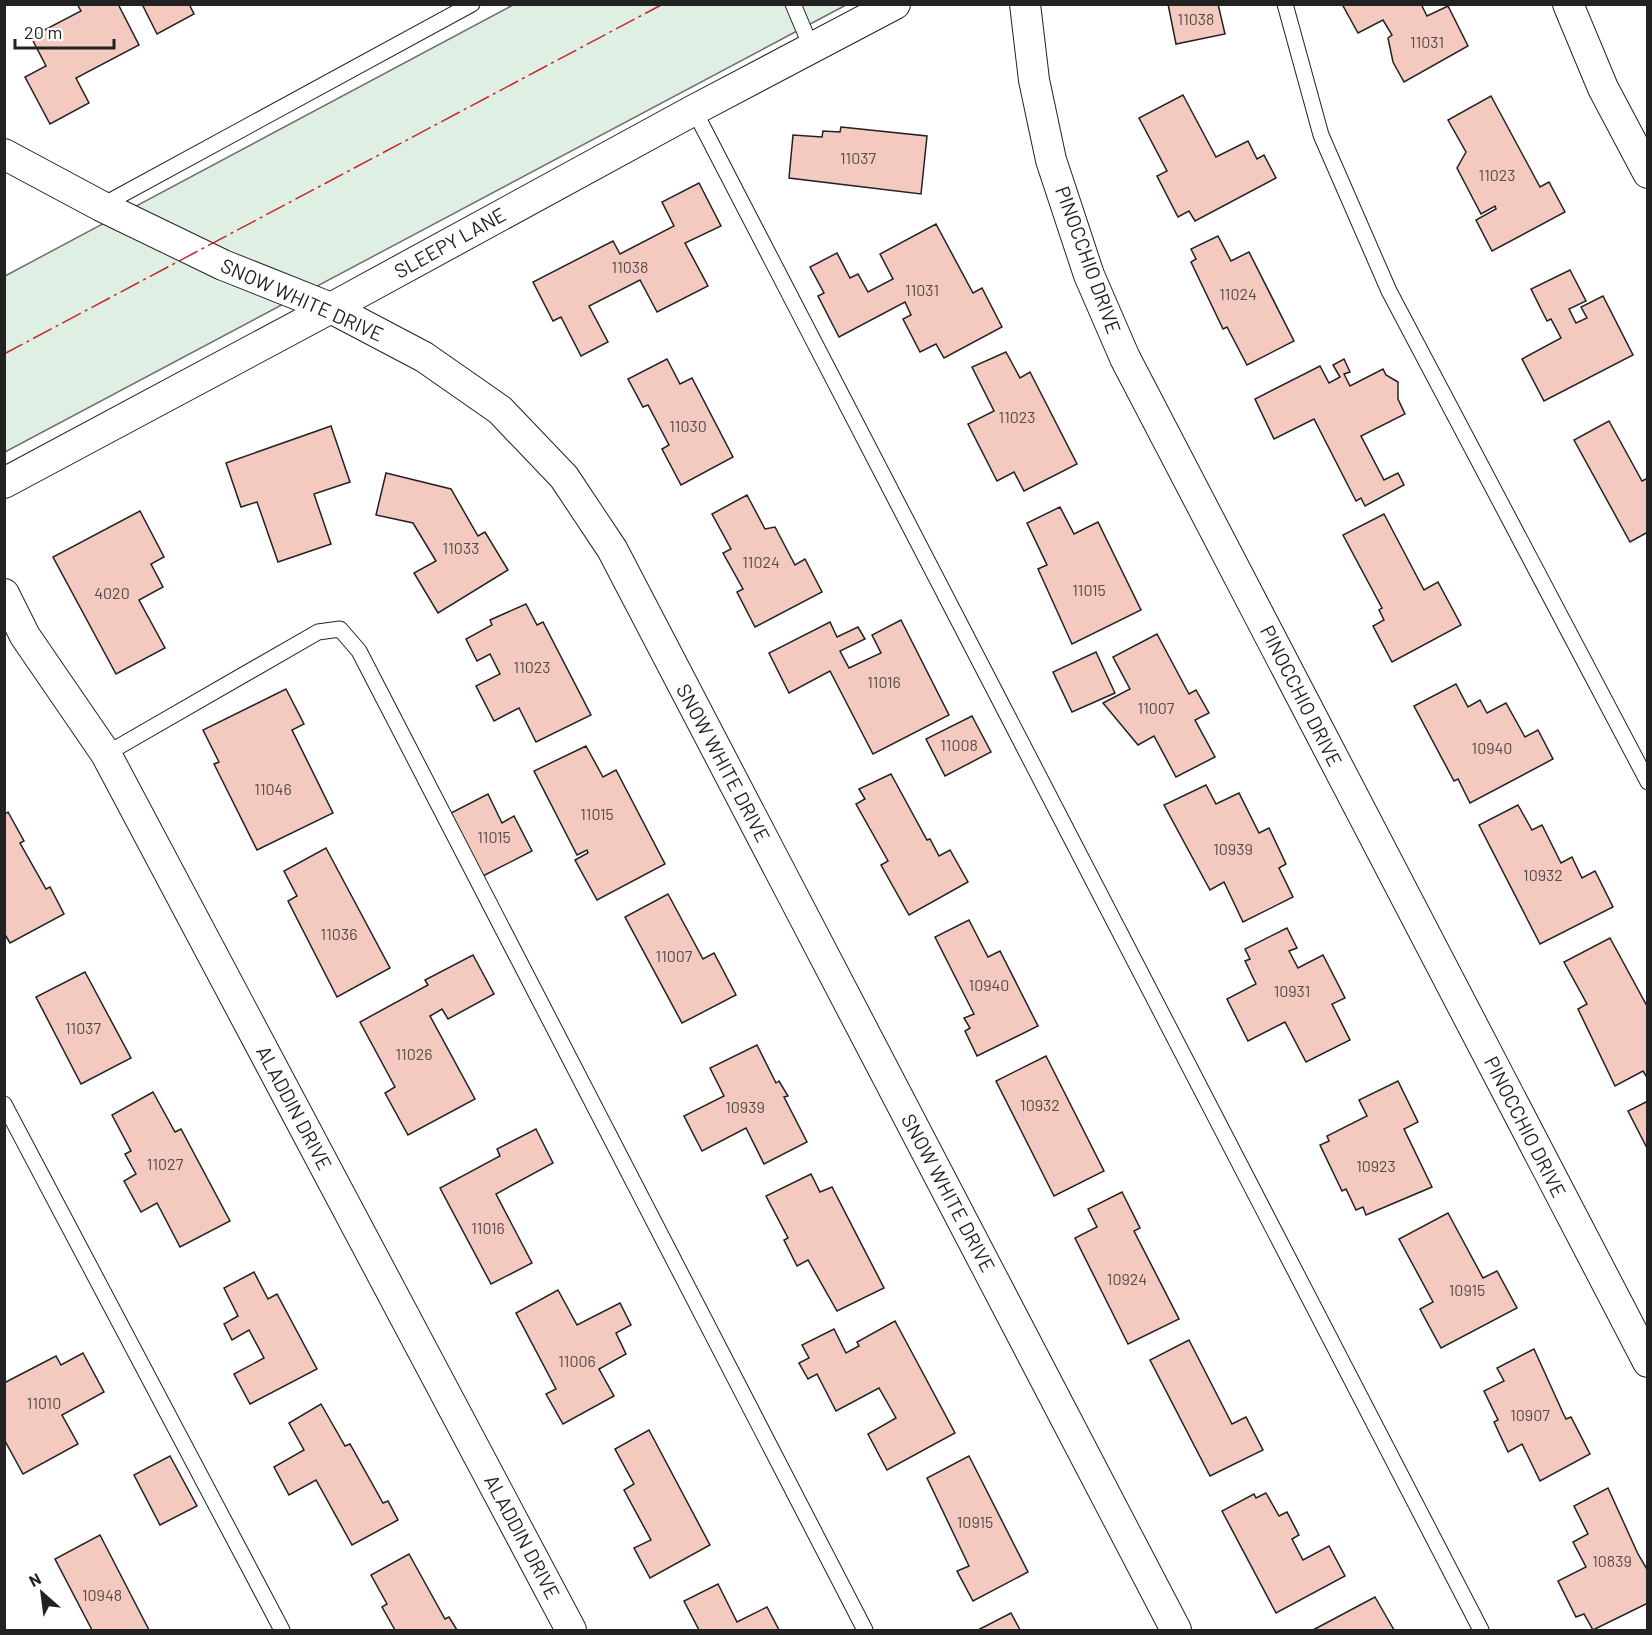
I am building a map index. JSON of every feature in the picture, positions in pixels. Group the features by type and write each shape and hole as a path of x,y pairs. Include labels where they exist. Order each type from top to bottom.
{"street":[{"name":"SLEEPY LANE","path":"4,483 694,110 895,4"},
{"name":"PINOCCHIO DRIVE","path":"1025,4 1034,80 1052,160 1089,275 1125,358 1647,1362"},
{"path":"1568,4 1603,88 1647,173"},
{"name":"SNOW WHITE DRIVE","path":"4,154 101,206 223,265 331,308 424,357 500,410 564,477 612,549 1176,1630"},
{"name":"ALADDIN DRIVE","path":"4,594 25,636 106,754 572,1630"}],"lane":[{"path":"101,206 472,4"},
{"path":"793,4 812,49"},
{"path":"1285,4 1322,135 1389,291 1647,782"},
{"path":"694,110 1481,1630"},
{"path":"106,754 318,632 340,628 359,651 865,1630"},
{"path":"4,1104 282,1630"}],"green space":[{"path":"513,5 846,5 5,452 5,276"}],"building":[{"path":"77,4 118,4 139,45 76,78 89,103 50,124 25,77 46,66 31,37 81,11"},
{"path":"142,4 189,4 194,14 157,34"},
{"path":"1168,4 1218,4 1225,34 1176,44"},
{"path":"1342,4 1421,4 1427,16 1448,6 1468,46 1404,82 1393,62 1388,38 1392,35 1383,20 1358,33"},
{"path":"1183,95 1216,157 1248,141 1257,159 1264,155 1276,178 1195,221 1189,211 1178,217 1157,176 1167,171 1139,118"},
{"path":"1491,96 1540,187 1549,182 1565,212 1492,251 1476,220 1496,209 1495,206 1481,214 1457,168 1466,152 1448,120"},
{"path":"841,127 927,136 921,194 789,178 793,135 822,137 823,131 840,132"},
{"path":"699,183 721,226 685,243 708,286 657,312 640,280 589,306 608,342 581,356 561,317 553,321 533,282 613,241 620,254 674,226 662,202"},
{"path":"936,224 973,293 982,288 1002,327 944,358 936,344 920,352 903,319 911,315 905,302 839,337 818,296 824,293 810,267 837,253 850,278 858,274 868,292 893,279 880,254"},
{"path":"1218,236 1231,261 1249,252 1294,341 1247,365 1227,327 1223,329 1191,262 1196,259 1191,249"},
{"path":"1570,270 1586,301 1569,309 1576,323 1587,318 1581,307 1603,296 1633,355 1544,401 1522,359 1561,338 1551,319 1547,321 1531,289"},
{"path":"1006,352 1020,378 1030,372 1077,464 1024,491 1014,472 997,481 968,424 994,411 972,367"},
{"path":"667,359 680,384 692,378 733,457 681,485 662,449 669,445 648,405 643,407 628,379"},
{"path":"1344,359 1350,372 1344,374 1350,386 1383,369 1386,375 1398,382 1398,399 1405,414 1361,436 1384,480 1398,473 1404,485 1365,506 1361,498 1356,501 1314,419 1274,439 1255,399 1320,366 1329,383 1340,377 1333,365"},
{"path":"1609,421 1642,481 1648,478 1648,532 1630,542 1574,440"},
{"path":"331,426 350,482 314,494 331,544 278,562 257,502 241,507 226,463"},
{"path":"386,473 451,489 478,536 485,532 508,570 438,613 414,573 436,561 413,523 376,515"},
{"path":"747,495 765,529 775,527 795,565 805,559 822,592 755,627 737,592 743,589 723,553 731,549 712,514"},
{"path":"1060,507 1074,534 1098,522 1141,610 1072,644 1038,569 1047,565 1027,523"},
{"path":"140,511 164,557 151,564 163,587 139,600 165,648 116,674 53,557"},
{"path":"1384,514 1424,590 1438,582 1461,625 1392,662 1373,626 1384,620 1379,610 1382,608 1343,535"},
{"path":"526,604 537,625 543,622 591,715 536,742 519,708 494,721 476,686 500,674 490,654 477,661 466,639 492,625 490,620"},
{"path":"901,620 949,715 873,754 830,671 789,693 769,653 830,622 837,637 858,627 865,639 840,651 849,668 881,653 872,635"},
{"path":"1157,634 1189,694 1196,690 1209,713 1195,720 1215,757 1176,777 1154,736 1138,745 1103,703 1130,689 1113,657"},
{"path":"1096,652 1115,693 1072,712 1053,672"},
{"path":"1456,684 1468,707 1480,700 1487,713 1506,703 1525,737 1538,730 1553,759 1470,803 1458,779 1454,781 1414,706"},
{"path":"286,689 304,724 292,730 333,813 257,850 214,764 219,762 203,730"},
{"path":"972,716 991,752 945,776 926,739"},
{"path":"586,746 603,777 616,770 665,864 597,900 575,860 588,853 587,850 577,855 534,771"},
{"path":"891,774 927,840 930,839 939,856 950,850 968,882 909,915 881,865 888,861 856,804 865,799 859,789"},
{"path":"1206,785 1216,804 1239,793 1259,833 1269,828 1286,864 1279,868 1293,897 1243,922 1224,882 1210,890 1164,805"},
{"path":"488,794 502,823 514,816 532,851 483,876 451,813"},
{"path":"1518,805 1532,830 1542,825 1561,863 1572,857 1582,878 1595,871 1613,907 1540,944 1479,825"},
{"path":"8,812 24,841 20,843 46,889 50,887 64,914 10,943 4,933 4,815"},
{"path":"326,848 390,968 337,997 288,901 297,896 284,871"},
{"path":"668,894 703,959 714,953 736,995 682,1023 625,917"},
{"path":"969,920 988,957 1000,951 1038,1026 977,1056 965,1031 970,1028 964,1018 974,1014 935,937"},
{"path":"1287,928 1297,948 1289,951 1298,968 1323,955 1345,998 1332,1004 1350,1040 1306,1062 1285,1022 1248,1041 1227,999 1256,984 1245,961 1250,959 1245,949"},
{"path":"1610,938 1648,1008 1648,1079 1643,1071 1615,1086 1578,1009 1587,1004 1564,962"},
{"path":"473,955 494,994 448,1019 442,1009 430,1016 475,1099 408,1135 385,1093 395,1087 360,1022 428,985 425,980"},
{"path":"85,972 131,1058 81,1084 36,997"},
{"path":"757,1045 776,1083 779,1081 788,1096 784,1097 807,1142 764,1164 746,1128 702,1151 684,1116 724,1096 710,1068"},
{"path":"1046,1056 1104,1171 1054,1196 996,1081"},
{"path":"1398,1081 1418,1122 1404,1129 1432,1187 1366,1215 1363,1207 1356,1210 1346,1189 1342,1191 1320,1145 1329,1141 1327,1136 1367,1116 1359,1100"},
{"path":"153,1092 175,1132 181,1129 230,1221 180,1247 157,1203 141,1212 124,1181 136,1174 125,1154 131,1151 112,1115"},
{"path":"1648,1101 1648,1148 1647,1148 1628,1111"},
{"path":"536,1129 553,1163 496,1194 532,1263 491,1284 440,1188 500,1156 497,1149"},
{"path":"811,1174 820,1192 832,1187 884,1288 837,1311 808,1260 797,1266 784,1240 788,1238 766,1196"},
{"path":"1122,1192 1140,1228 1134,1231 1179,1319 1128,1344 1075,1238 1097,1227 1088,1209"},
{"path":"1448,1213 1483,1278 1497,1271 1517,1308 1441,1348 1420,1309 1433,1302 1399,1239"},
{"path":"254,1272 268,1299 277,1294 317,1369 250,1404 234,1374 264,1358 249,1330 232,1340 224,1324 238,1316 224,1288"},
{"path":"558,1290 577,1325 620,1303 631,1325 616,1333 626,1354 599,1369 614,1396 563,1424 546,1394 556,1389 516,1313"},
{"path":"895,1321 955,1433 887,1470 868,1434 896,1418 879,1388 836,1411 817,1374 808,1379 799,1363 809,1358 802,1345 834,1329 846,1353 859,1346 857,1342"},
{"path":"1189,1340 1232,1424 1246,1417 1263,1450 1210,1476 1150,1360"},
{"path":"1534,1349 1566,1419 1571,1417 1590,1454 1540,1481 1522,1444 1508,1452 1494,1422 1498,1420 1484,1391 1504,1381 1497,1368"},
{"path":"83,1353 104,1392 62,1415 78,1444 23,1474 4,1439 4,1383 56,1356 61,1365"},
{"path":"321,1404 345,1446 350,1444 383,1503 388,1501 398,1520 352,1545 316,1480 289,1495 274,1467 304,1450 289,1423"},
{"path":"649,1430 710,1545 650,1578 634,1548 651,1540 624,1490 634,1484 615,1449"},
{"path":"170,1456 197,1506 160,1525 134,1475"},
{"path":"969,1456 1028,1572 973,1601 957,1571 969,1566 927,1478"},
{"path":"1608,1488 1648,1571 1648,1603 1593,1630 1584,1614 1576,1617 1558,1581 1586,1567 1573,1542 1588,1534 1574,1506"},
{"path":"1266,1493 1279,1516 1287,1512 1299,1535 1292,1539 1303,1560 1329,1546 1345,1576 1276,1613 1222,1511 1254,1494 1256,1498"},
{"path":"100,1535 149,1630 92,1630 55,1559"},
{"path":"409,1554 445,1619 449,1617 457,1630 395,1630 382,1607 387,1604 371,1575"},
{"path":"718,1584 737,1622 767,1607 779,1630 699,1630 684,1601"},
{"path":"1375,1597 1394,1630 1313,1630"},
{"path":"1011,1613 1020,1630 978,1630"}],"power":[{"path":"4,354 663,4"}]}
